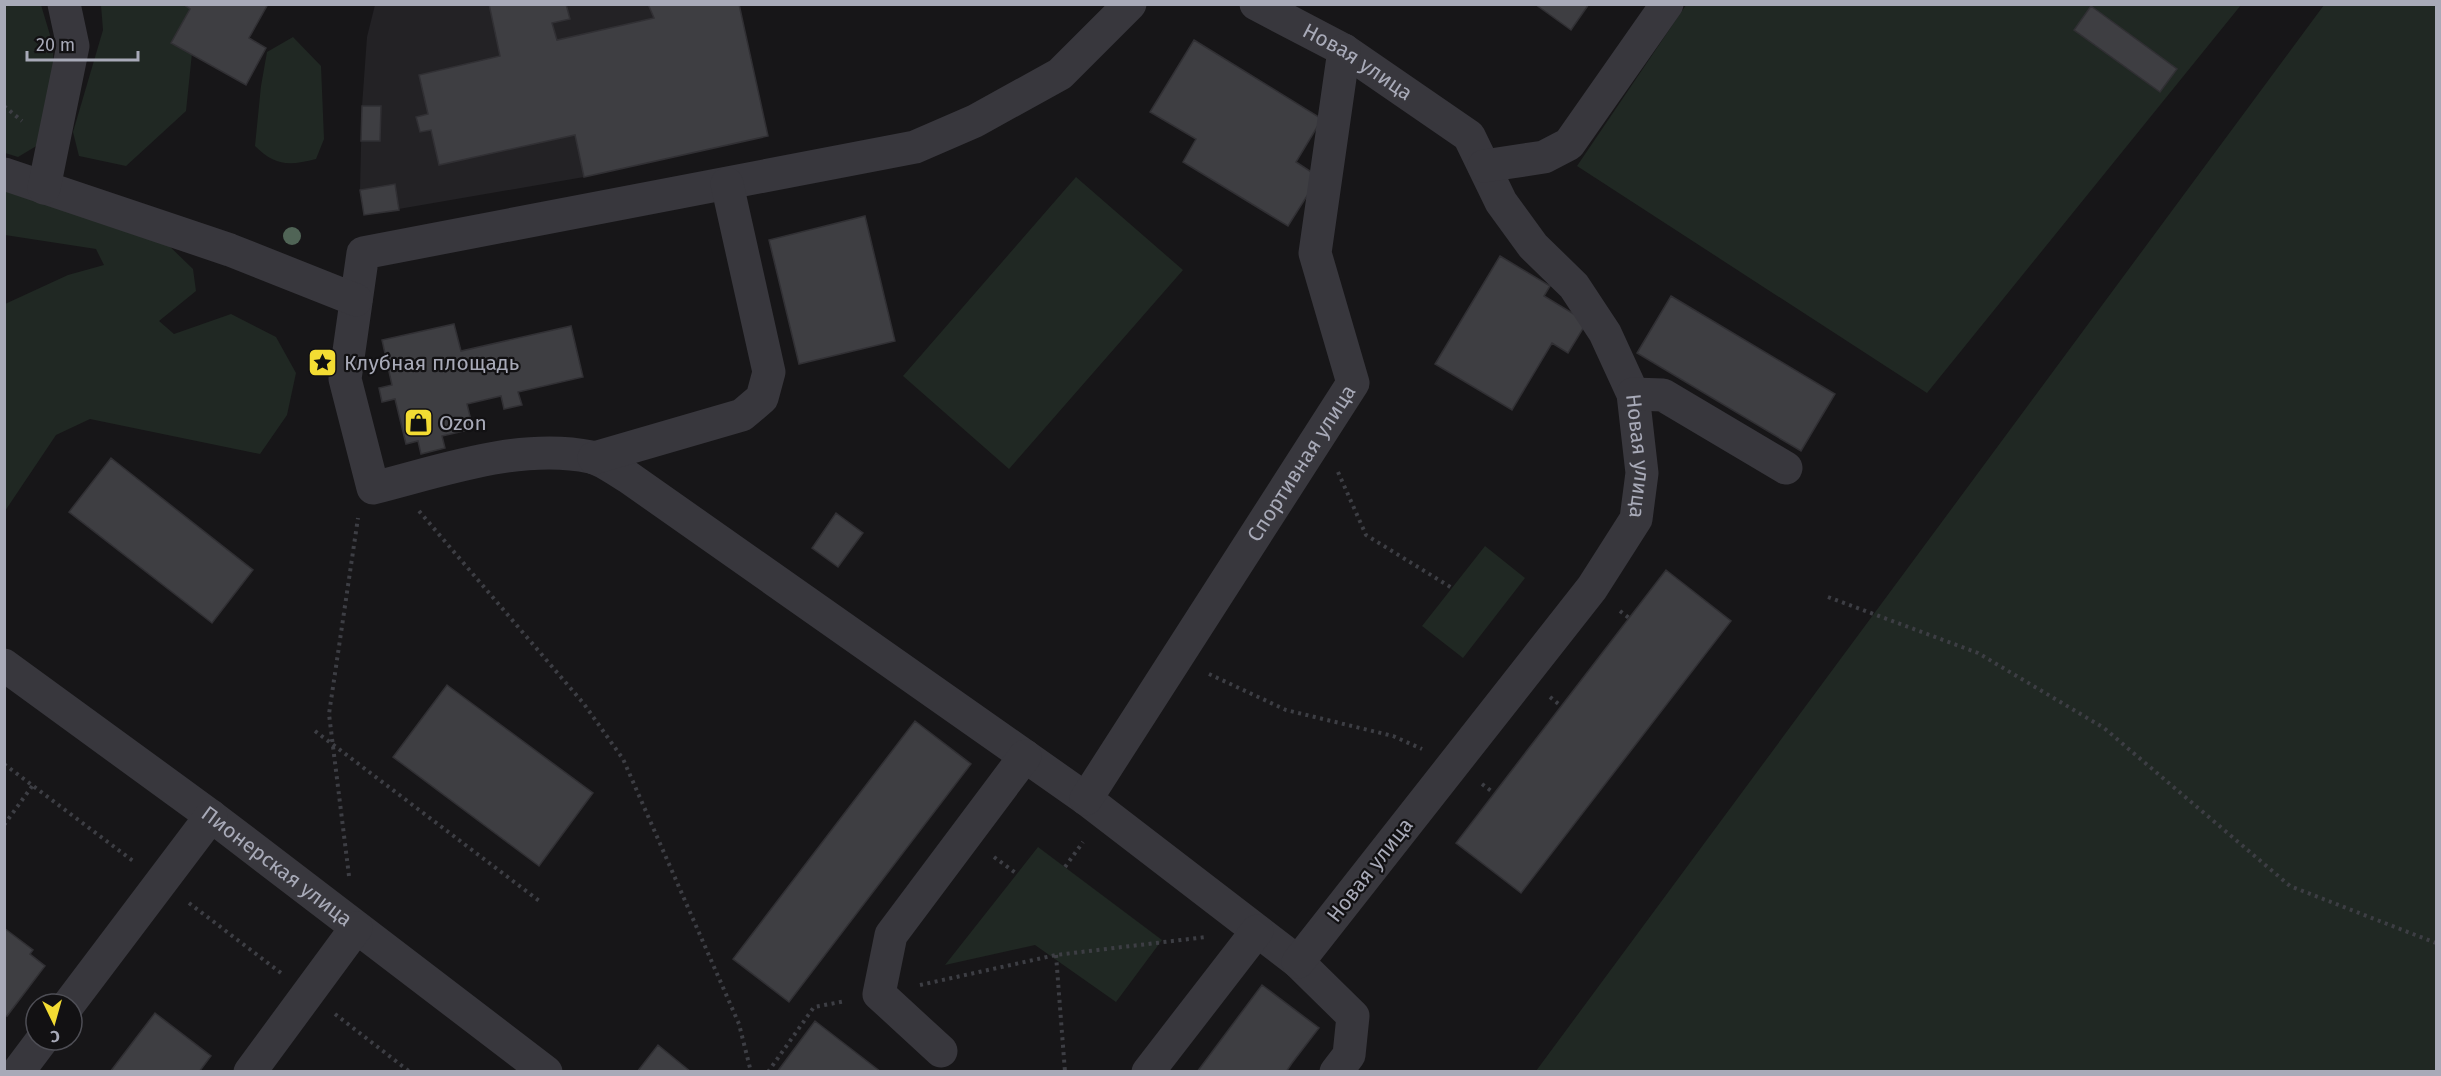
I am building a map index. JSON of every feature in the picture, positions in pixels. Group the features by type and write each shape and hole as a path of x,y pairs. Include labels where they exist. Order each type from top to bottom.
{"street":[{"path":"44,188 73,46 64,4"},
{"path":"1130,4 1060,74 975,121 915,147 363,253 345,379 384,485 507,455 557,453 594,458 628,477 1086,799 1298,963 1353,1016 1349,1055 1336,1071"},
{"name":"Новая улица","path":"1256,4 1344,50 1469,136 1507,210 1533,246 1574,286 1605,333 1633,394 1642,473 1636,519 1592,588 1298,963"},
{"path":"1484,166 1544,157 1569,144 1667,4"},
{"name":"Спортивная улица","path":"1086,799 1353,383 1315,253 1344,50"},
{"path":"4,174 230,250 356,300"},
{"path":"594,458 742,415 762,398 769,372 727,184"},
{"path":"1633,394 1662,395 1786,468"},
{"name":"Пионерская улица","path":"4,665 211,816 546,1071"},
{"path":"941,1051 879,994 891,935 1025,756"},
{"path":"78,992 211,816"},
{"path":"250,1071 356,928"},
{"path":"1148,1071 1257,931"},
{"path":"18,1071 33,1052"}],"path":[{"path":"1321,433 1366,535 1452,588"},
{"path":"356,928 328,714 357,520 384,485 584,704 623,759 739,1024 751,1071"},
{"path":"1828,597 1978,653 2104,728 2290,886 2436,943"},
{"path":"1176,659 1286,710 1393,736 1454,764"},
{"path":"315,731 542,903"},
{"path":"4,764 410,1071"},
{"path":"4,825 33,785"},
{"path":"768,1071 814,1007 1056,955 1257,931"},
{"path":"1056,955 1065,1071"}],"shaded area":[{"path":"4,5 41,5 53,45 54,113 43,142 18,157 5,153"},
{"path":"101,5 197,5 186,111 126,166 79,156 73,132 103,30"},
{"path":"375,5 739,5 768,136 584,177 364,215 360,190 362,106 367,37"},
{"path":"1686,5 2241,5 1927,393 1577,166"},
{"path":"2324,5 2436,5 2436,1071 1536,1071"},
{"path":"293,37 321,66 324,139 316,159 298,163 283,163 262,153 255,146 267,52"},
{"path":"1076,177 1183,270 1009,469 903,376"},
{"path":"5,182 162,239 193,269 196,291 159,321 174,334 231,314 276,337 296,373 287,415 260,454 90,419 56,435 5,511 5,304 68,275 104,265 96,249 5,235"},
{"path":"1485,546 1525,578 1463,658 1422,626"},
{"path":"1038,847 1162,940 1116,1002 1035,945 945,965"}],"building":[{"path":"183,4 268,4 249,38 266,48 246,85 171,43 190,9"},
{"path":"489,4 566,4 570,19 552,23 557,40 654,18 648,4 739,4 768,136 584,177 575,135 439,165 431,130 420,132 416,117 428,114 419,75 500,56"},
{"path":"1535,4 1589,4 1571,30"},
{"path":"2091,6 2177,69 2160,92 2074,30"},
{"path":"1194,40 1322,119 1296,162 1319,177 1288,226 1183,162 1196,139 1150,112"},
{"path":"362,106 381,106 380,141 361,141"},
{"path":"395,184 399,210 364,215 360,190"},
{"path":"865,216 895,341 799,364 769,240"},
{"path":"1500,256 1550,286 1544,296 1587,322 1568,353 1552,343 1512,410 1435,364"},
{"path":"1671,296 1835,394 1801,451 1637,353"},
{"path":"454,324 461,351 571,326 583,377 518,392 522,405 504,409 501,396 467,404 473,429 442,436 445,448 421,454 418,441 406,444 395,399 382,402 379,388 392,385 382,340"},
{"path":"111,458 253,570 212,623 69,512"},
{"path":"836,513 863,533 838,567 812,548"},
{"path":"1666,570 1731,621 1521,893 1456,843"},
{"path":"447,685 593,793 539,866 393,757"},
{"path":"915,721 971,764 789,1002 733,959"},
{"path":"4,928 33,950 30,954 45,966 7,1016 4,1015"},
{"path":"1262,985 1319,1028 1286,1072 1197,1072"},
{"path":"155,1013 211,1056 199,1072 110,1072"},
{"path":"815,1021 881,1072 777,1072"},
{"path":"658,1045 691,1072 637,1072"}],"place":[{"name":"Клубная площадь","path":"323,363"},
{"name":"Ozon","path":"418,423"}]}
